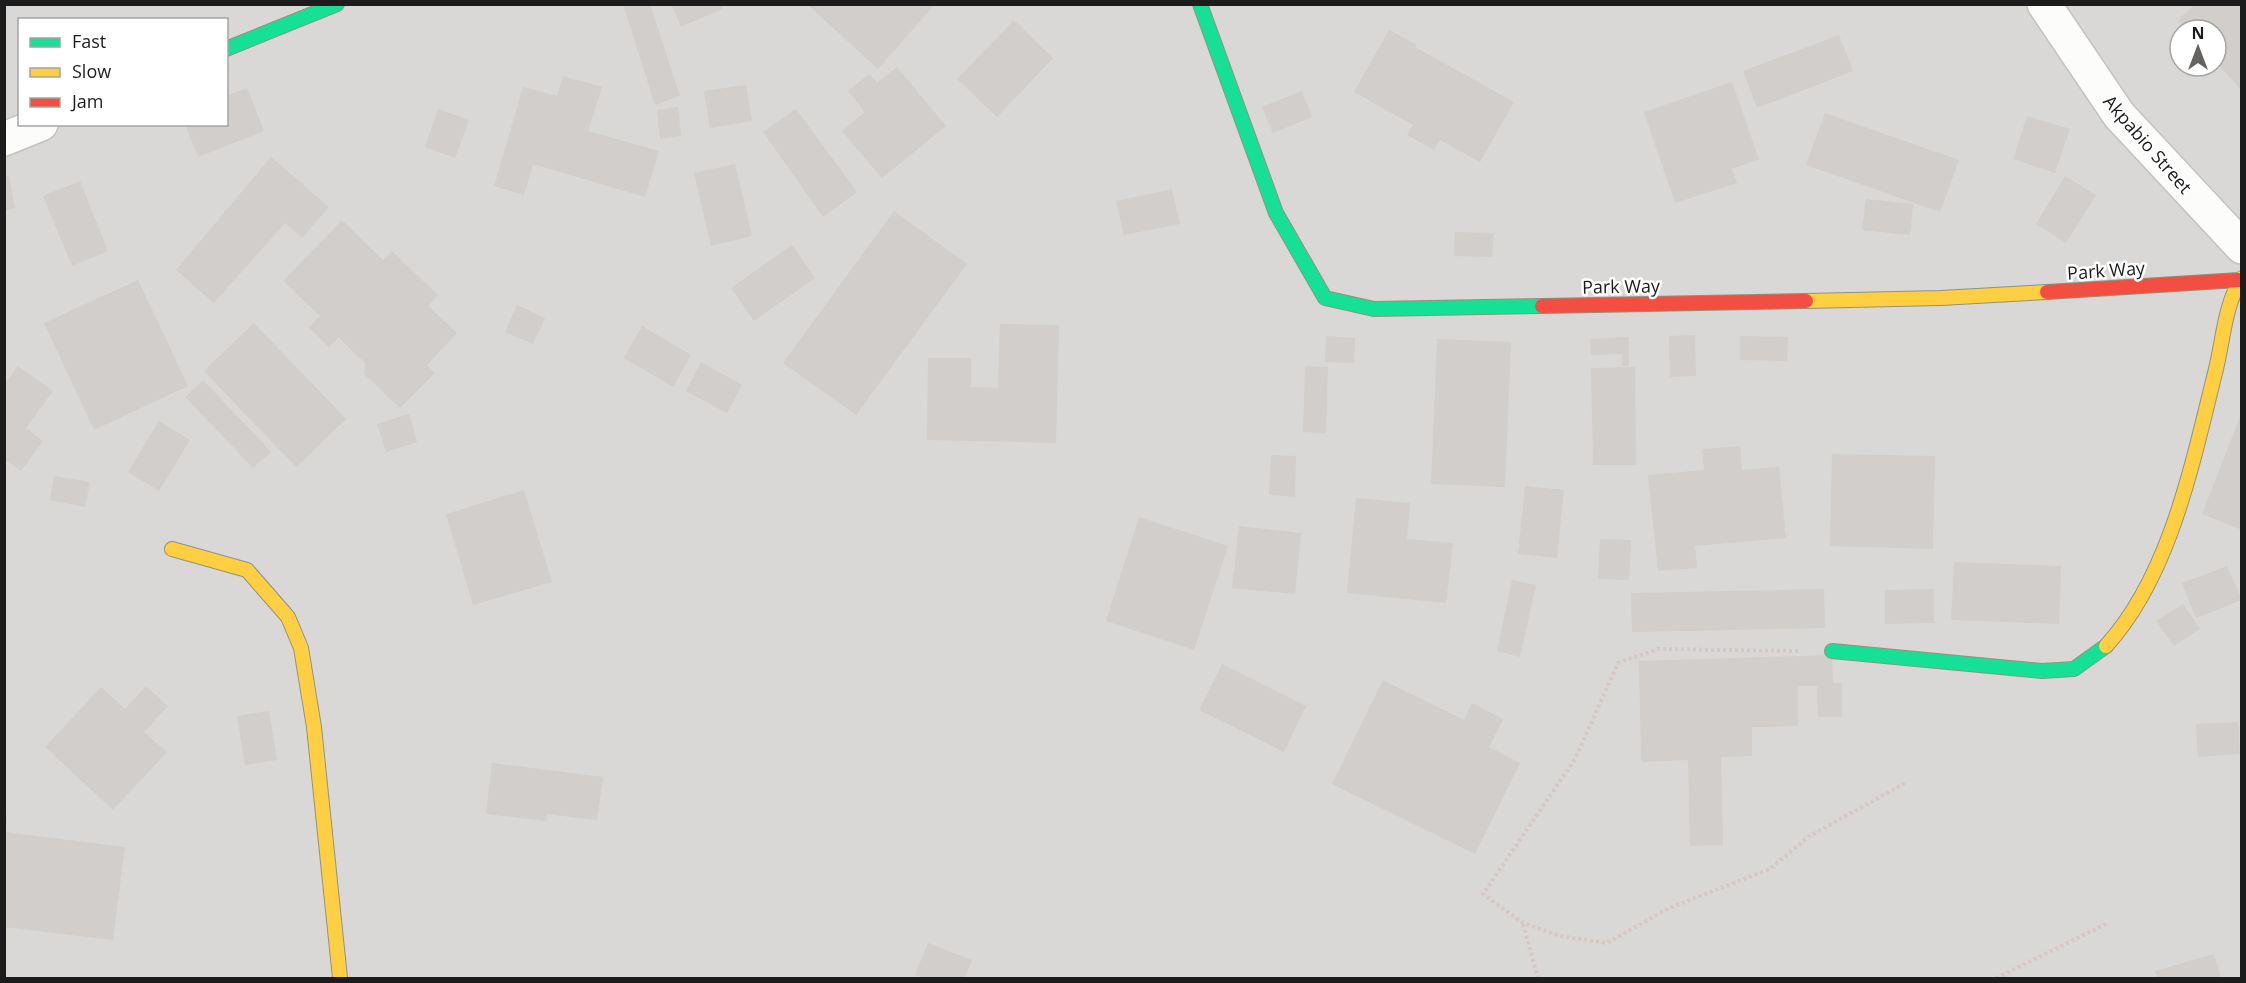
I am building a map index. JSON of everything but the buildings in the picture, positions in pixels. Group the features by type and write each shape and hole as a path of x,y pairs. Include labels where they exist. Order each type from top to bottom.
{"street":[{"path":"228,48 337,4"},
{"name":"Park Way","path":"1200,4 1276,213 1325,298 1374,309 1929,298 2240,279"},
{"name":"Akpabio Street","path":"2048,6 2118,115 2241,247"},
{"path":"4,139 36,126"},
{"path":"1832,651 2042,671 2076,669 2096,656 2119,631 2139,600 2174,525 2240,279"},
{"path":"172,549 247,570 288,617 301,648 318,762 340,978"}],"path":[{"path":"1832,651 1658,649 1618,663 1575,759 1483,894 1523,923 1560,936 1607,943 1669,908 1770,869 1808,837 1907,782"},
{"path":"1523,923 1538,978"},
{"path":"1996,978 2106,924"}],"shaded area":[{"path":"5,5 2241,5 2241,978 5,978"}],"traffic: fast":[{"path":"228,48 337,4"},
{"path":"1200,4 1276,213 1325,298 1374,309 1542,306"},
{"path":"1832,651 2042,671 2074,669 2106,646"}],"traffic: slow":[{"path":"2106,646 2128,617 2147,586 2177,515 2216,369 2228,310 2242,278"},
{"path":"1806,301 1941,298 2047,292"},
{"path":"172,549 247,570 288,617 301,648 314,727 340,978"}],"traffic: jam":[{"path":"2047,292 2239,280"},
{"path":"1542,306 1806,301"}]}
